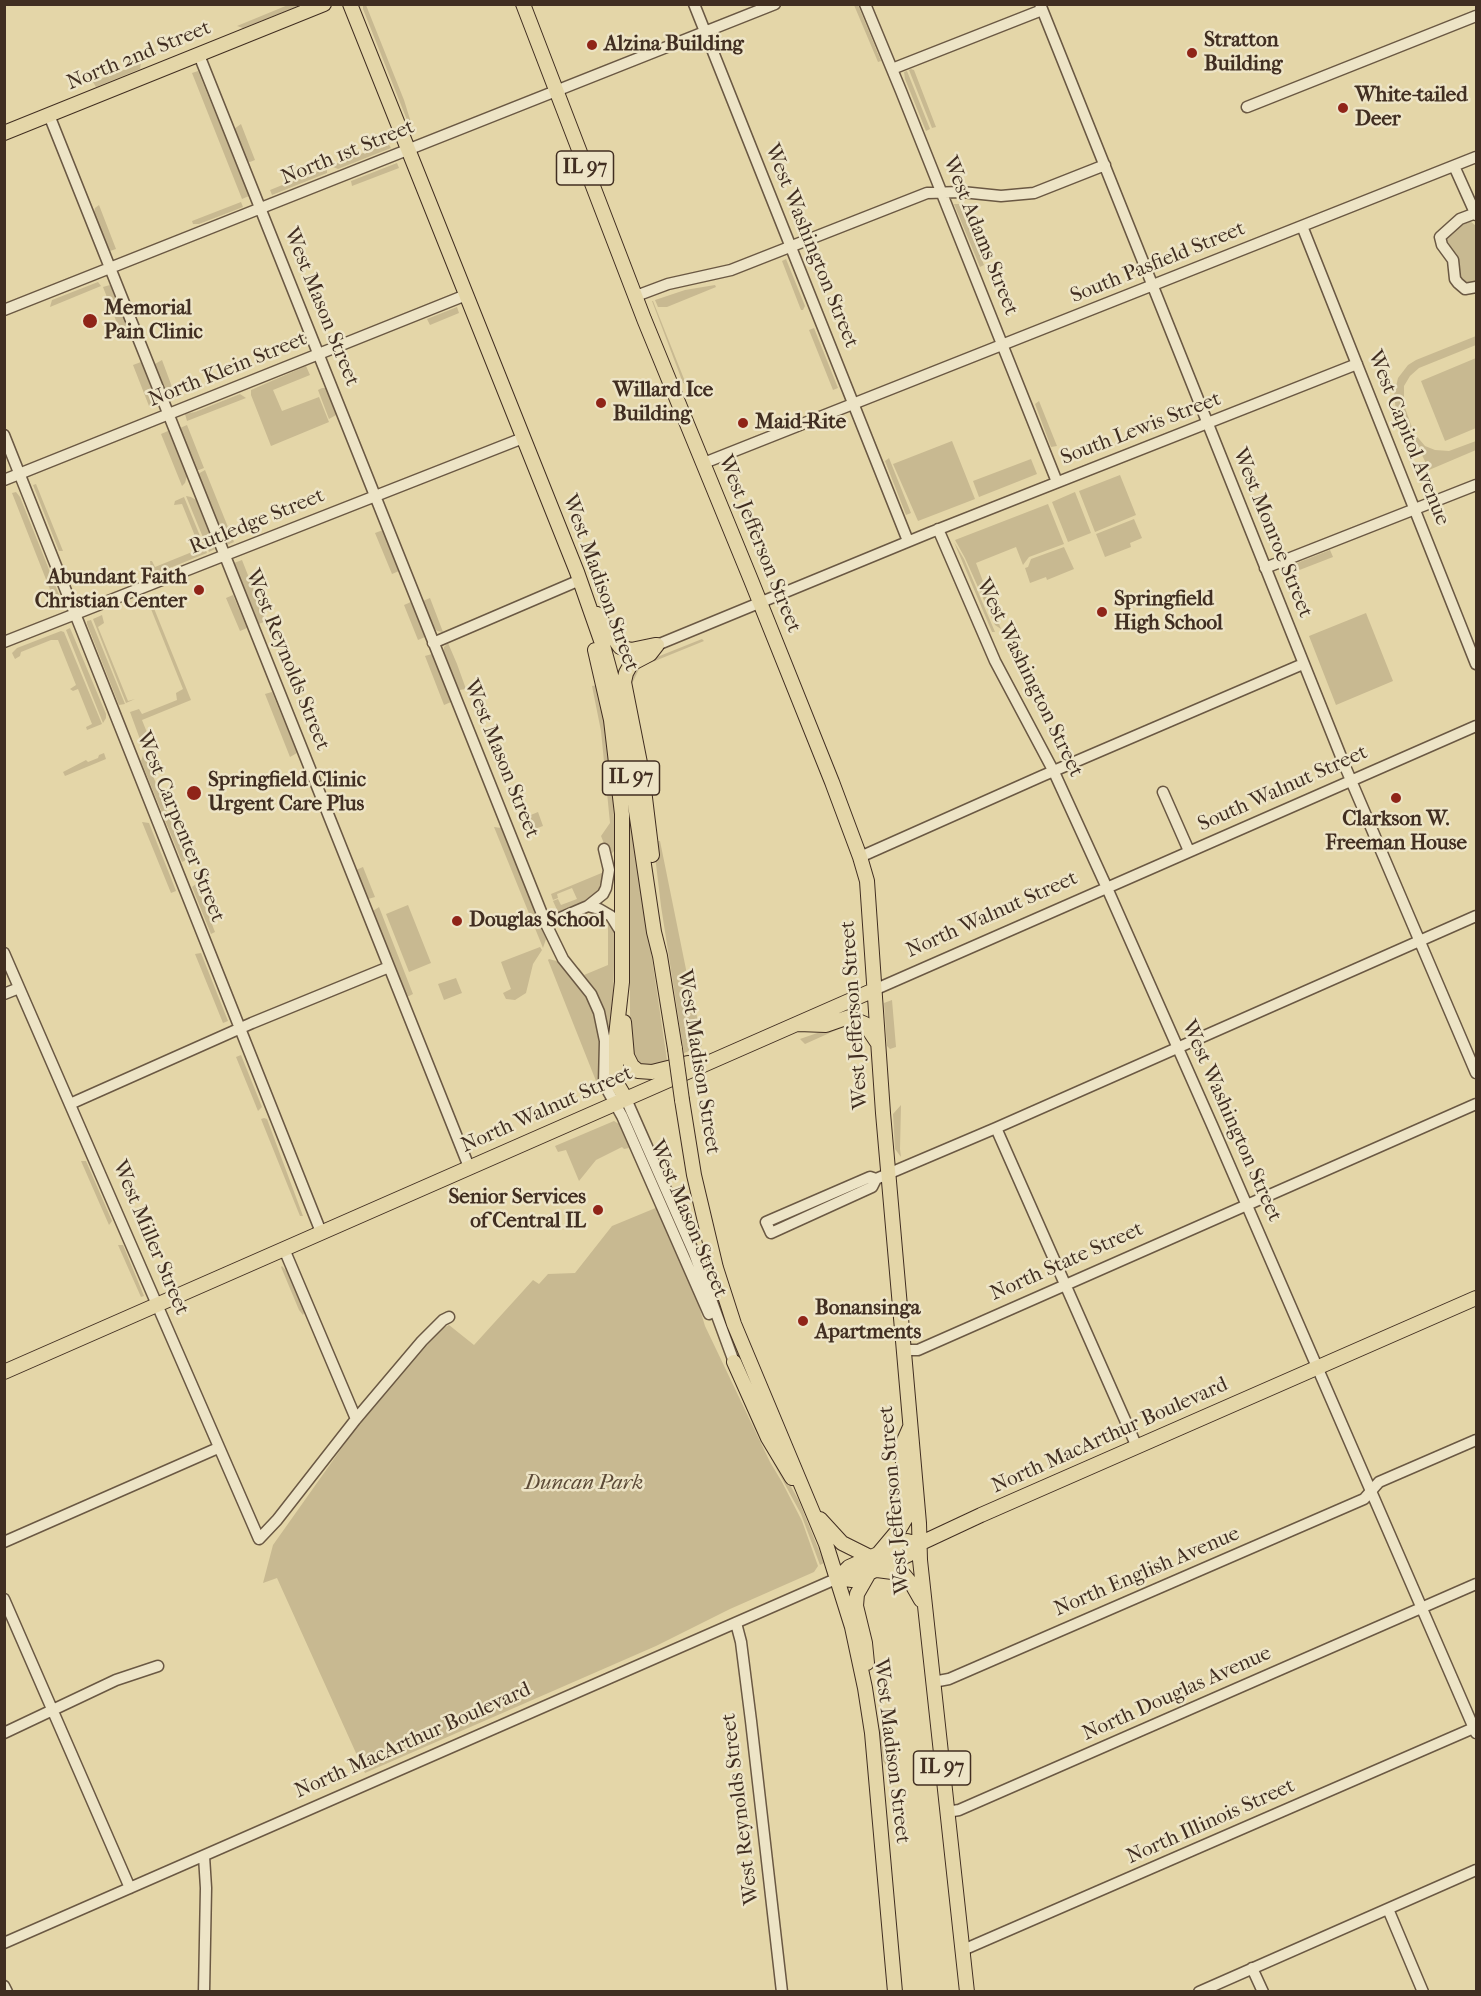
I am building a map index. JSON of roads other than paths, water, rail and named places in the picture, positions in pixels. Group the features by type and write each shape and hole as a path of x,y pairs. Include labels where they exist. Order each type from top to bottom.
{"main road":[{"name":"North 2nd Street","path":"4,133 324,4"},
{"name":"IL 97","path":"350,4 408,150"},
{"name":"IL 97","path":"523,4 557,91"},
{"name":"West Jefferson Street","path":"557,91 636,296 760,601 860,857 868,892 878,1044 919,1544 967,1992"},
{"name":"West Madison Street","path":"408,150 580,580 617,697 698,1195 716,1268 734,1324 814,1513 838,1578 852,1627 865,1688 875,1769 895,1992"},
{"path":"588,603 620,647 631,650 657,645"},
{"path":"588,603 587,621 611,720 619,781 623,846 622,982 627,1056 634,1068 642,1072 652,1072 684,1063 708,1062"},
{"path":"657,645 650,654 631,664 624,682 642,773 656,893 660,956"},
{"path":"621,1101 616,1082 616,1036 622,982"},
{"name":"North Walnut Street","path":"4,1372 874,990"},
{"path":"795,1024 826,1025 849,1017 865,1024 878,1044"},
{"name":"North MacArthur Boulevard","path":"838,1578 852,1580 907,1541 919,1544 1476,1298"},
{"path":"735,1362 768,1438 814,1513 842,1543 853,1551 873,1563 904,1575 925,1608"},
{"path":"865,1688 867,1665 865,1643 856,1606 857,1594 873,1563 906,1518 902,1446 910,1427"}],"street":[{"name":"West Washington Street","path":"694,4 908,541"},
{"name":"North 1st Street","path":"4,310 775,4"},
{"name":"West Adams Street","path":"865,4 1057,482"},
{"path":"892,69 1041,7"},
{"name":"West Monroe Street","path":"1041,7 1350,780 1476,1073"},
{"path":"1248,107 1476,16"},
{"name":"West Mason Street","path":"199,55 546,924 569,968 591,994 599,1012 605,1041 604,1084 608,1093 621,1101 694,1253 735,1362"},
{"name":"West Reynolds Street","path":"49,115 469,1167"},
{"name":"South Pasfield Street","path":"704,463 1476,157"},
{"path":"636,296 668,284 731,270 930,193 1001,196 1034,193 1105,165"},
{"path":"1454,166 1476,214 1460,219 1440,237 1442,245 1453,260 1455,279 1465,289 1476,287"},
{"name":"West Capitol Avenue","path":"1302,226 1476,664"},
{"name":"North Klein Street","path":"4,480 466,295"},
{"name":"South Lewis Street","path":"657,645 908,541 1357,364"},
{"name":"West Carpenter Street","path":"4,435 321,1232"},
{"name":"Rutledge Street","path":"4,642 523,438"},
{"path":"1265,568 1476,485"},
{"name":"West Washington Street","path":"938,529 995,661 1054,772 1107,888 1476,1730"},
{"path":"433,643 580,580"},
{"path":"860,857 1303,664"},
{"name":"South Walnut Street","path":"1107,888 1476,726"},
{"path":"1163,792 1189,851"},
{"path":"546,924 588,906 603,894 609,878 604,849"},
{"name":"North Walnut Street","path":"874,990 1107,888"},
{"path":"588,906 611,916 621,932"},
{"path":"876,1179 872,1188 771,1233 766,1222 870,1177 876,1179 996,1128 1476,916"},
{"name":"West Miller Street","path":"4,953 259,1539 311,1478 356,1419"},
{"path":"70,1104 239,1028 389,967"},
{"path":"4,994 19,988"},
{"name":"West Mason Street","path":"621,1101 709,1314"},
{"name":"North State Street","path":"903,1350 918,1350 1476,1104"},
{"path":"996,1128 1137,1447"},
{"path":"284,1249 356,1419 422,1341 449,1317"},
{"name":"North English Avenue","path":"933,1682 949,1679 1362,1500 1381,1481 1476,1440"},
{"path":"4,1542 218,1448"},
{"name":"North MacArthur Boulevard","path":"4,1943 838,1578"},
{"name":"North Douglas Avenue","path":"947,1812 959,1810 1476,1584"},
{"path":"4,1599 130,1888"},
{"name":"West Reynolds Street","path":"736,1623 741,1642 782,1992"},
{"path":"4,1733 116,1680 158,1666"},
{"name":"North Illinois Street","path":"963,1950 1476,1730"},
{"path":"204,1856 206,1888 204,1992"},
{"path":"1198,1992 1476,1870"},
{"path":"1388,1909 1423,1992"},
{"path":"1252,1968 1263,1992"},
{"path":"4,1986 7,1992"}],"place":[{"name":"Alzina Building","path":"592,45"},
{"name":"Stratton Building","path":"1192,53"},
{"name":"White-tailed Deer","path":"1343,108"},
{"name":"Memorial Pain Clinic","path":"90,321"},
{"name":"Willard Ice Building","path":"601,403"},
{"name":"Maid-Rite","path":"743,423"},
{"name":"Abundant Faith Christian Center","path":"199,590"},
{"name":"Springfield High School","path":"1102,612"},
{"name":"Springfield Clinic Urgent Care Plus","path":"194,793"},
{"name":"Clarkson W. Freeman House","path":"1396,798"},
{"name":"Douglas School","path":"457,921"},
{"name":"Senior Services of Central IL","path":"598,1210"},
{"name":"Bonansinga Apartments","path":"803,1321"}],"park label":[{"name":"Duncan Park","path":"584,1484"}]}
